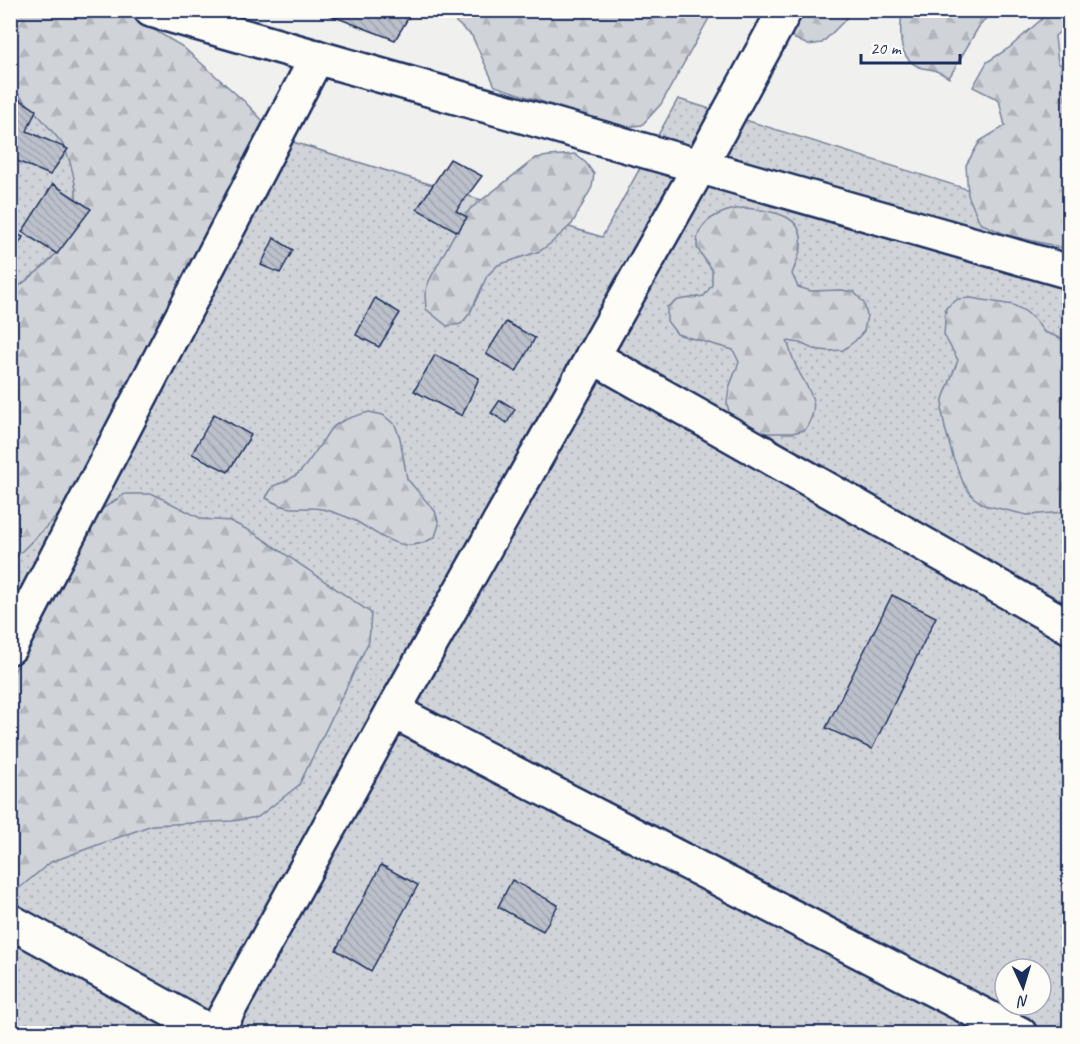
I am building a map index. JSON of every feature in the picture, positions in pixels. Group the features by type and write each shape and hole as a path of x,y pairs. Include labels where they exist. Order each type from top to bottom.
{"street":[{"path":"151,10 1070,272"},
{"path":"10,921 215,1034 785,10"},
{"path":"10,647 317,57"},
{"path":"592,356 1070,627"},
{"path":"393,711 1020,1034"}],"green space":[{"path":"14,10 110,11 131,16 183,47 264,122 261,149 123,394 59,514 11,562 11,292 38,271 61,248 74,220 76,203 73,174 63,145 11,86 11,12"},
{"path":"451,10 713,11 661,104 642,125 616,128 586,124 561,108 495,86 472,36 450,17"},
{"path":"902,10 992,11 978,28 949,78 934,70 922,68 908,58 901,44"},
{"path":"797,11 852,11 822,43 808,45 795,39 786,29"},
{"path":"1051,11 1069,11 1069,24 1055,36 1058,63 1069,69 1069,249 1007,235 980,223 968,195 966,165 980,141 1005,126 999,100 973,87 987,62 1009,48"},
{"path":"10,55 602,237 678,99 1069,221 1069,1033 11,1033"},
{"path":"575,154 594,174 592,187 572,224 540,251 498,265 487,276 470,313 461,324 447,326 426,309 425,294 429,281 470,209 536,158"},
{"path":"745,208 784,216 797,227 801,235 801,246 792,274 798,287 811,291 854,292 864,303 867,316 864,331 843,350 813,349 800,343 787,341 814,405 805,430 792,433 751,433 730,416 727,403 729,388 739,362 733,350 677,334 667,321 667,307 678,300 704,296 712,285 712,270 697,248 698,236 702,227 718,214"},
{"path":"971,298 1013,305 1025,311 1044,332 1069,341 1070,503 1065,512 1027,515 984,505 973,497 964,485 953,457 942,412 943,399 958,360 944,335 946,308 958,299"},
{"path":"369,412 383,415 395,425 400,438 407,479 435,511 439,524 435,537 428,541 413,545 398,544 340,514 328,510 279,505 266,498 273,486 290,479 301,471 335,426 349,418"},
{"path":"125,494 153,494 202,519 230,521 254,533 371,613 369,641 299,785 258,817 232,821 152,825 51,862 11,895 11,678 73,557 102,509"}],"building":[{"path":"329,10 413,10 395,40 327,14"},
{"path":"10,93 36,110 27,131 68,149 50,175 10,158"},
{"path":"450,159 482,176 456,211 467,217 458,232 417,209"},
{"path":"53,184 91,209 57,254 22,232"},
{"path":"10,230 23,237 10,259"},
{"path":"274,238 293,250 280,273 261,265"},
{"path":"375,298 400,313 379,347 356,335"},
{"path":"506,322 535,338 516,372 486,354"},
{"path":"435,355 479,378 462,416 414,391"},
{"path":"500,400 515,409 507,423 491,413"},
{"path":"214,414 251,435 228,472 192,454"},
{"path":"892,595 936,617 872,749 826,728"},
{"path":"381,865 418,885 371,971 336,950"},
{"path":"512,880 558,905 543,931 498,907"}]}
